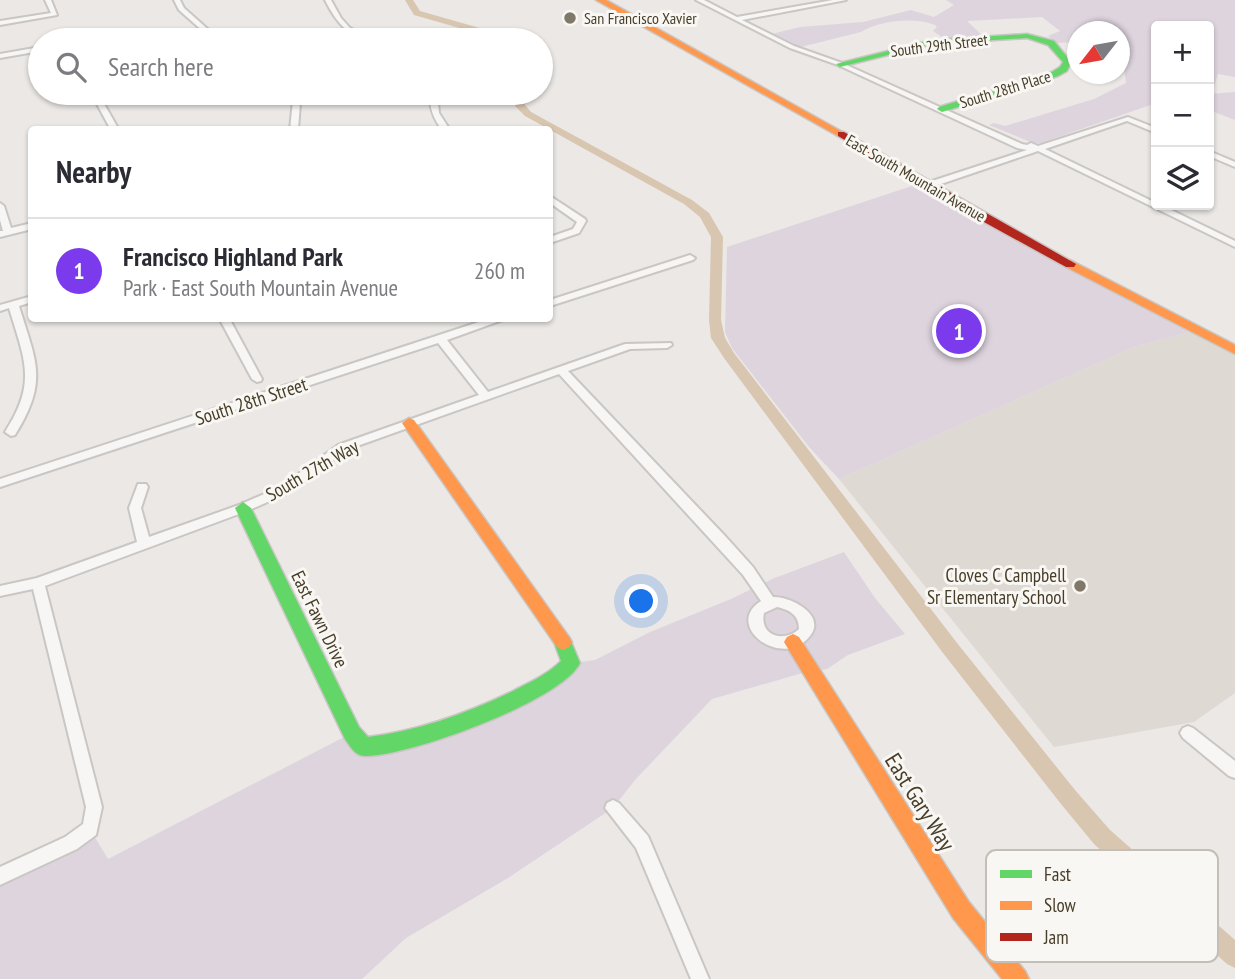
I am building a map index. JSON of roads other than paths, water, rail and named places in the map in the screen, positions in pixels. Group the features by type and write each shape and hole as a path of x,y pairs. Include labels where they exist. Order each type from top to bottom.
{"street":[{"path":"0,23 55,14 48,0"},
{"path":"177,0 181,9 203,28"},
{"path":"328,0 338,19 347,28"},
{"name":"East South Mountain Avenue","path":"600,0 1074,268 1231,345"},
{"path":"699,0 778,40 840,64 1020,146 1037,149 1235,244"},
{"path":"734,19 843,0"},
{"name":"South 29th Street","path":"840,64 932,42 1040,36"},
{"name":"South 28th Place","path":"942,109 1064,69 1067,62 1062,52 1040,36"},
{"path":"0,56 28,51"},
{"path":"101,105 113,126"},
{"path":"295,105 295,126"},
{"path":"432,105 444,126"},
{"path":"929,185 1128,119 1151,129"},
{"path":"1214,155 1235,164"},
{"path":"553,201 582,221 581,226 569,234 553,239"},
{"path":"0,206 4,233 28,227"},
{"path":"553,302 690,258"},
{"path":"0,307 28,300"},
{"path":"11,432 30,401 33,383 32,365 13,304"},
{"path":"226,322 257,379"},
{"name":"South 28th Street","path":"0,483 491,322"},
{"path":"442,339 486,396"},
{"name":"South 27th Way","path":"0,591 38,583 243,508 284,490 342,448 629,346 667,345"},
{"path":"561,370 748,571 769,603"},
{"name":"East Fawn Drive","path":"243,508 352,733 363,747 383,746 464,724 563,674 572,663 567,648 409,424"},
{"path":"142,487 135,508 145,542"},
{"path":"0,876 71,843 90,830 94,807 38,583"},
{"path":"769,603 793,606 805,617 806,631 793,642 773,642 756,628 754,622 758,610 769,603"},
{"name":"East Gary Way","path":"793,642 961,910 986,941"},
{"path":"1188,733 1235,771"},
{"path":"613,808 642,842 700,979"},
{"name":"East Gary Way","path":"1003,962 1017,979"}],"waterway":[{"path":"409,0 417,13 470,28"},
{"path":"520,105 528,114 550,126"},
{"path":"553,128 688,202 705,215 717,237 715,320 718,338 729,355 950,648 1068,797 1117,850"},
{"path":"1218,941 1235,956"}],"place":[{"name":"San Francisco Xavier","path":"570,18"},
{"name":"Francisco Highland Park","path":"959,331"},
{"name":"Cloves C Campbell Sr Elementary School","path":"1080,586"}]}
